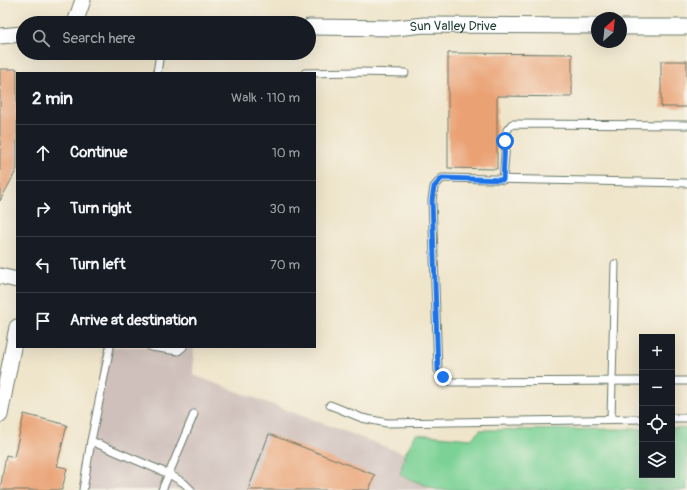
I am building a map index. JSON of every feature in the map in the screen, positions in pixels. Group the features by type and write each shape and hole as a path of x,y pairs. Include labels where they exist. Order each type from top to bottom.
{"street":[{"path":"77,16 83,0"},
{"name":"Sun Valley Drive","path":"316,27 396,28 424,25 591,26"},
{"path":"627,27 687,27"},
{"path":"0,36 16,35"},
{"path":"0,276 16,280"},
{"path":"0,415 16,332"}],"lane":[{"path":"157,72 159,60"},
{"path":"316,73 405,73"},
{"path":"503,180 507,130 512,124 687,125"},
{"path":"639,381 451,382 443,377 438,370 432,200 434,187 442,178 687,183"},
{"path":"612,419 615,264"},
{"path":"83,490 110,348"},
{"path":"158,348 178,351 182,348"},
{"path":"675,381 687,381"},
{"path":"330,405 362,418 387,423 639,419"},
{"path":"162,490 194,414"},
{"path":"675,418 687,418"},
{"path":"91,442 169,474 184,483 191,490"}],"shaded area":[{"path":"104,348 194,348 193,375 405,454 400,475 437,490 81,490"}],"green space":[{"path":"675,428 687,428 687,490 437,490 400,475 405,454 416,434 471,439 480,430 639,429 639,478 675,478"}],"building":[{"path":"448,53 572,54 572,97 497,96 497,169 448,168"},
{"path":"661,61 687,61 687,107 661,107"},
{"path":"0,69 17,69 16,171 0,201"},
{"path":"24,414 67,425 57,466 67,468 62,490 0,490 6,455 14,457"},
{"path":"269,434 375,475 369,490 248,490"}],"route":[{"path":"443,377 438,370 432,200 434,187 442,178 503,180 505,141"}]}
